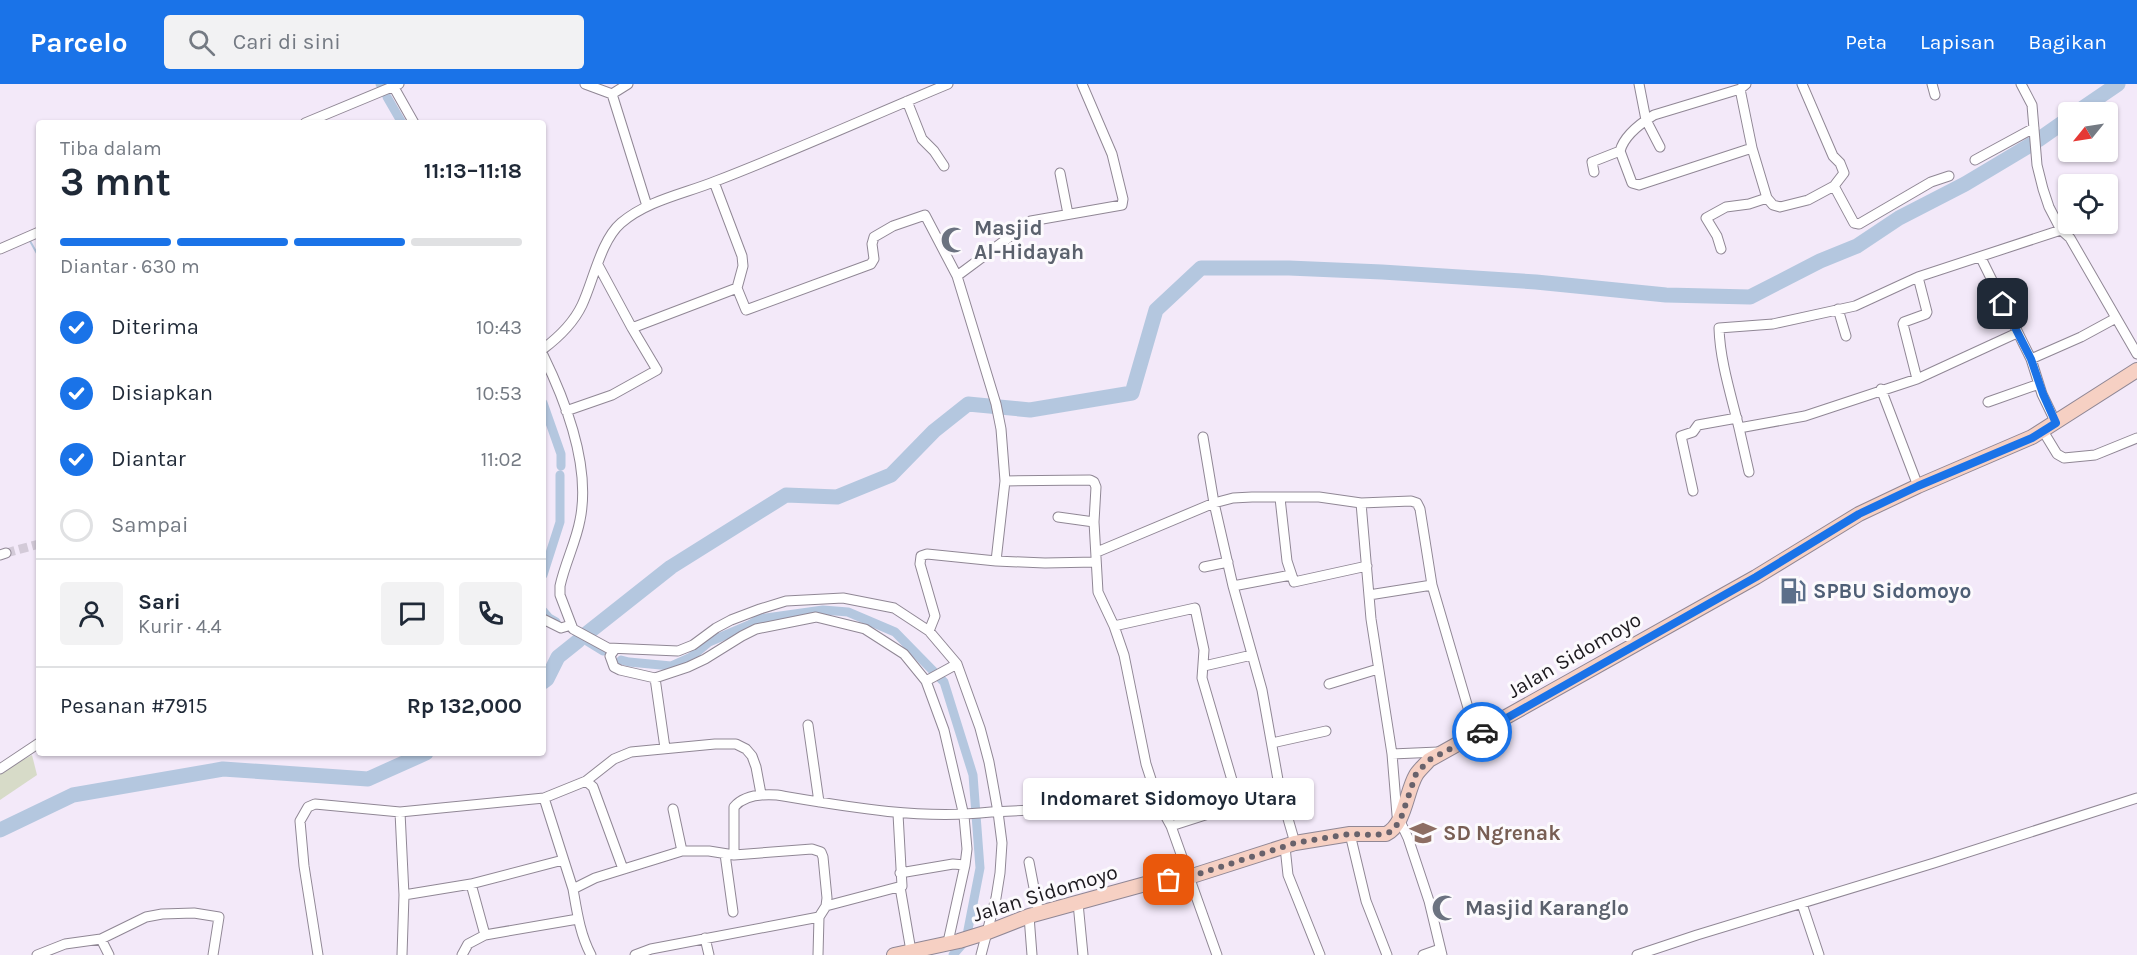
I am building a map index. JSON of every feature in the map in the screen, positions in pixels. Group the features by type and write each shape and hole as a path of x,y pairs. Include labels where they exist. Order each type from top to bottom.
{"main road":[{"name":"Jalan Sidomoyo","path":"894,955 953,942 1034,915 1149,883 1189,877 1290,845 1350,834 1391,832 1400,821 1416,774 1429,760 1756,577 1859,514 2043,431 2137,370"}],"street":[{"path":"585,84 612,94"},
{"path":"612,94 628,84"},
{"path":"546,347 564,332 582,307 605,247 616,228 648,206 714,182 948,84"},
{"path":"957,276 1031,221 1119,207 1123,203 1112,154 1082,84"},
{"path":"1639,84 1646,120 1660,147"},
{"path":"1752,148 1635,185 1629,178 1620,151 1624,141 1654,115 1743,86 1752,148 1767,198 1773,205 1782,207 1808,201 1834,186 1844,173 1840,163 1833,156 1802,84"},
{"path":"1932,84 1935,95"},
{"path":"2021,84 2032,105 2039,178 2058,224"},
{"path":"313,120 393,86 412,120"},
{"path":"612,94 648,206"},
{"path":"907,101 922,139 944,166"},
{"path":"1975,160 2034,128"},
{"path":"1594,172 1592,162 1620,151"},
{"path":"1060,173 1068,214"},
{"path":"1834,186 1854,223 1859,224 1931,182 1949,176"},
{"path":"714,182 742,256 743,266 737,288 746,310 871,264 874,259 872,249 874,237 893,226 925,215 957,276 996,404 1001,429 1005,482 996,561"},
{"path":"1722,249 1706,218 1726,207 1749,204 1767,198"},
{"path":"1749,472 1719,328 1773,324 1855,306 1918,278 2058,231"},
{"path":"0,249 36,233"},
{"path":"2066,234 2070,238 2137,354"},
{"path":"1981,258 2031,359 2056,423"},
{"path":"566,411 612,395 657,370 598,265"},
{"path":"1917,379 1903,324 1927,312 1918,278"},
{"path":"632,328 737,288"},
{"path":"1838,309 1846,336"},
{"path":"2031,359 2116,318"},
{"path":"1693,491 1681,436 1693,432 1698,425 1805,416 1917,379 2017,333"},
{"path":"546,362 558,388 578,449 583,488 580,521 560,586 560,595 572,627"},
{"path":"1988,402 2039,384"},
{"path":"1881,389 1918,486"},
{"path":"2043,431 2057,454 2064,458 2095,455 2137,438"},
{"path":"1203,437 1227,562 1262,690 1290,845 1288,875 1320,955"},
{"path":"1005,482 1086,480 1094,482 1098,592 1114,626 1130,677 1137,729 1159,804 1171,826 1217,955"},
{"path":"928,631 935,616 920,564 921,556 927,554 1045,563 1096,557 1214,503 1233,498 1319,497 1361,503 1411,501 1417,503 1420,509 1432,585 1476,735"},
{"path":"1280,498 1287,561 1294,582 1367,566"},
{"path":"1361,503 1371,619 1392,754 1397,809 1429,901 1441,952 1423,955"},
{"path":"1058,517 1094,522"},
{"path":"1204,567 1227,562"},
{"path":"1233,586 1291,575"},
{"path":"1369,595 1432,585"},
{"path":"546,620 561,628 572,627 611,649 678,651 693,645 731,620 786,601 843,598 894,608 928,631 955,665 980,728 989,762 994,812 1002,843 1000,873 981,955"},
{"path":"1114,626 1195,608 1204,650 1202,678 1239,804"},
{"path":"611,649 610,656 614,667 655,678 705,659 756,630 816,617 865,629 904,654 930,679 945,730 964,816 967,849 953,942"},
{"path":"1204,666 1252,655"},
{"path":"930,679 955,665"},
{"path":"1329,684 1378,669"},
{"path":"655,678 665,748"},
{"path":"808,724 819,802"},
{"path":"1272,742 1326,731"},
{"path":"318,955 300,821 308,807 315,804 400,812 544,798 586,782 614,759 631,752 715,744 736,744 746,749 752,756 756,767 761,794"},
{"path":"0,769 36,745"},
{"path":"1392,754 1443,752"},
{"path":"586,782 593,787 623,869"},
{"path":"1171,826 1280,791"},
{"path":"733,912 730,855 734,807 737,803 761,794 898,814 964,816 994,812 1159,804"},
{"path":"544,798 573,889 585,943 591,955"},
{"path":"1637,955 2137,798"},
{"path":"673,809 682,851"},
{"path":"400,812 404,895 402,955"},
{"path":"898,814 902,884 900,887 911,951"},
{"path":"1350,834 1366,901 1387,955"},
{"path":"573,889 595,878 682,851 709,851 730,855 817,849 823,857 827,893 826,906 819,917 818,955"},
{"path":"404,895 471,884 563,860"},
{"path":"1029,862 1034,915 1032,955"},
{"path":"900,873 953,864 965,865"},
{"path":"471,884 485,935"},
{"path":"826,906 900,887"},
{"path":"1078,903 1083,955"},
{"path":"1802,904 1819,955"},
{"path":"37,955 65,944 101,939 146,917 194,913 219,917 213,955"},
{"path":"635,955 651,949 819,917"},
{"path":"462,955 468,944 485,935 578,919"},
{"path":"705,938 709,955"},
{"path":"101,939 109,955"}],"green space":[{"path":"32,755 37,775 0,800 0,772"}],"waterway":[{"path":"2092,102 2118,84"},
{"path":"387,97 400,120"},
{"path":"2038,140 2058,126"},
{"path":"585,635 671,567 786,495 837,497 891,475 934,431 968,404 1030,410 1132,393 1156,310 1201,268 1289,268 1382,272 1536,282 1666,295 1750,297 1820,261 1857,246 1899,218 1965,184 2032,144"},
{"path":"30,241 36,252"},
{"path":"546,412 561,454 561,466"},
{"path":"546,566 560,522 560,475"},
{"path":"621,660 671,666 691,657 709,642 759,619 823,610 848,612 895,632 944,682 973,775 980,868 966,940 953,955"},
{"path":"546,614 556,622"},
{"path":"582,638 603,651"},
{"path":"546,680 558,657 578,641"},
{"path":"0,830 73,795 223,769 368,779 419,756"}],"tunnel":[{"path":"6,553 36,545"}],"way so far":[{"path":"1169,880 1189,877 1295,843 1350,834 1376,835 1391,832 1400,821 1416,774 1429,760 1482,732"}],"place":[{"name":"Masjid Al-Hidayah","path":"954,240"},
{"name":"SPBU Sidomoyo","path":"1793,591"},
{"name":"SD Ngrenak","path":"1423,833"},
{"name":"Indomaret Sidomoyo Utara","path":"1169,880"},
{"name":"Masjid Karanglo","path":"1445,908"}],"route":[{"path":"1482,732 1756,577 1859,514 1918,486 2032,438 2056,423 2031,359 2003,304"}]}
